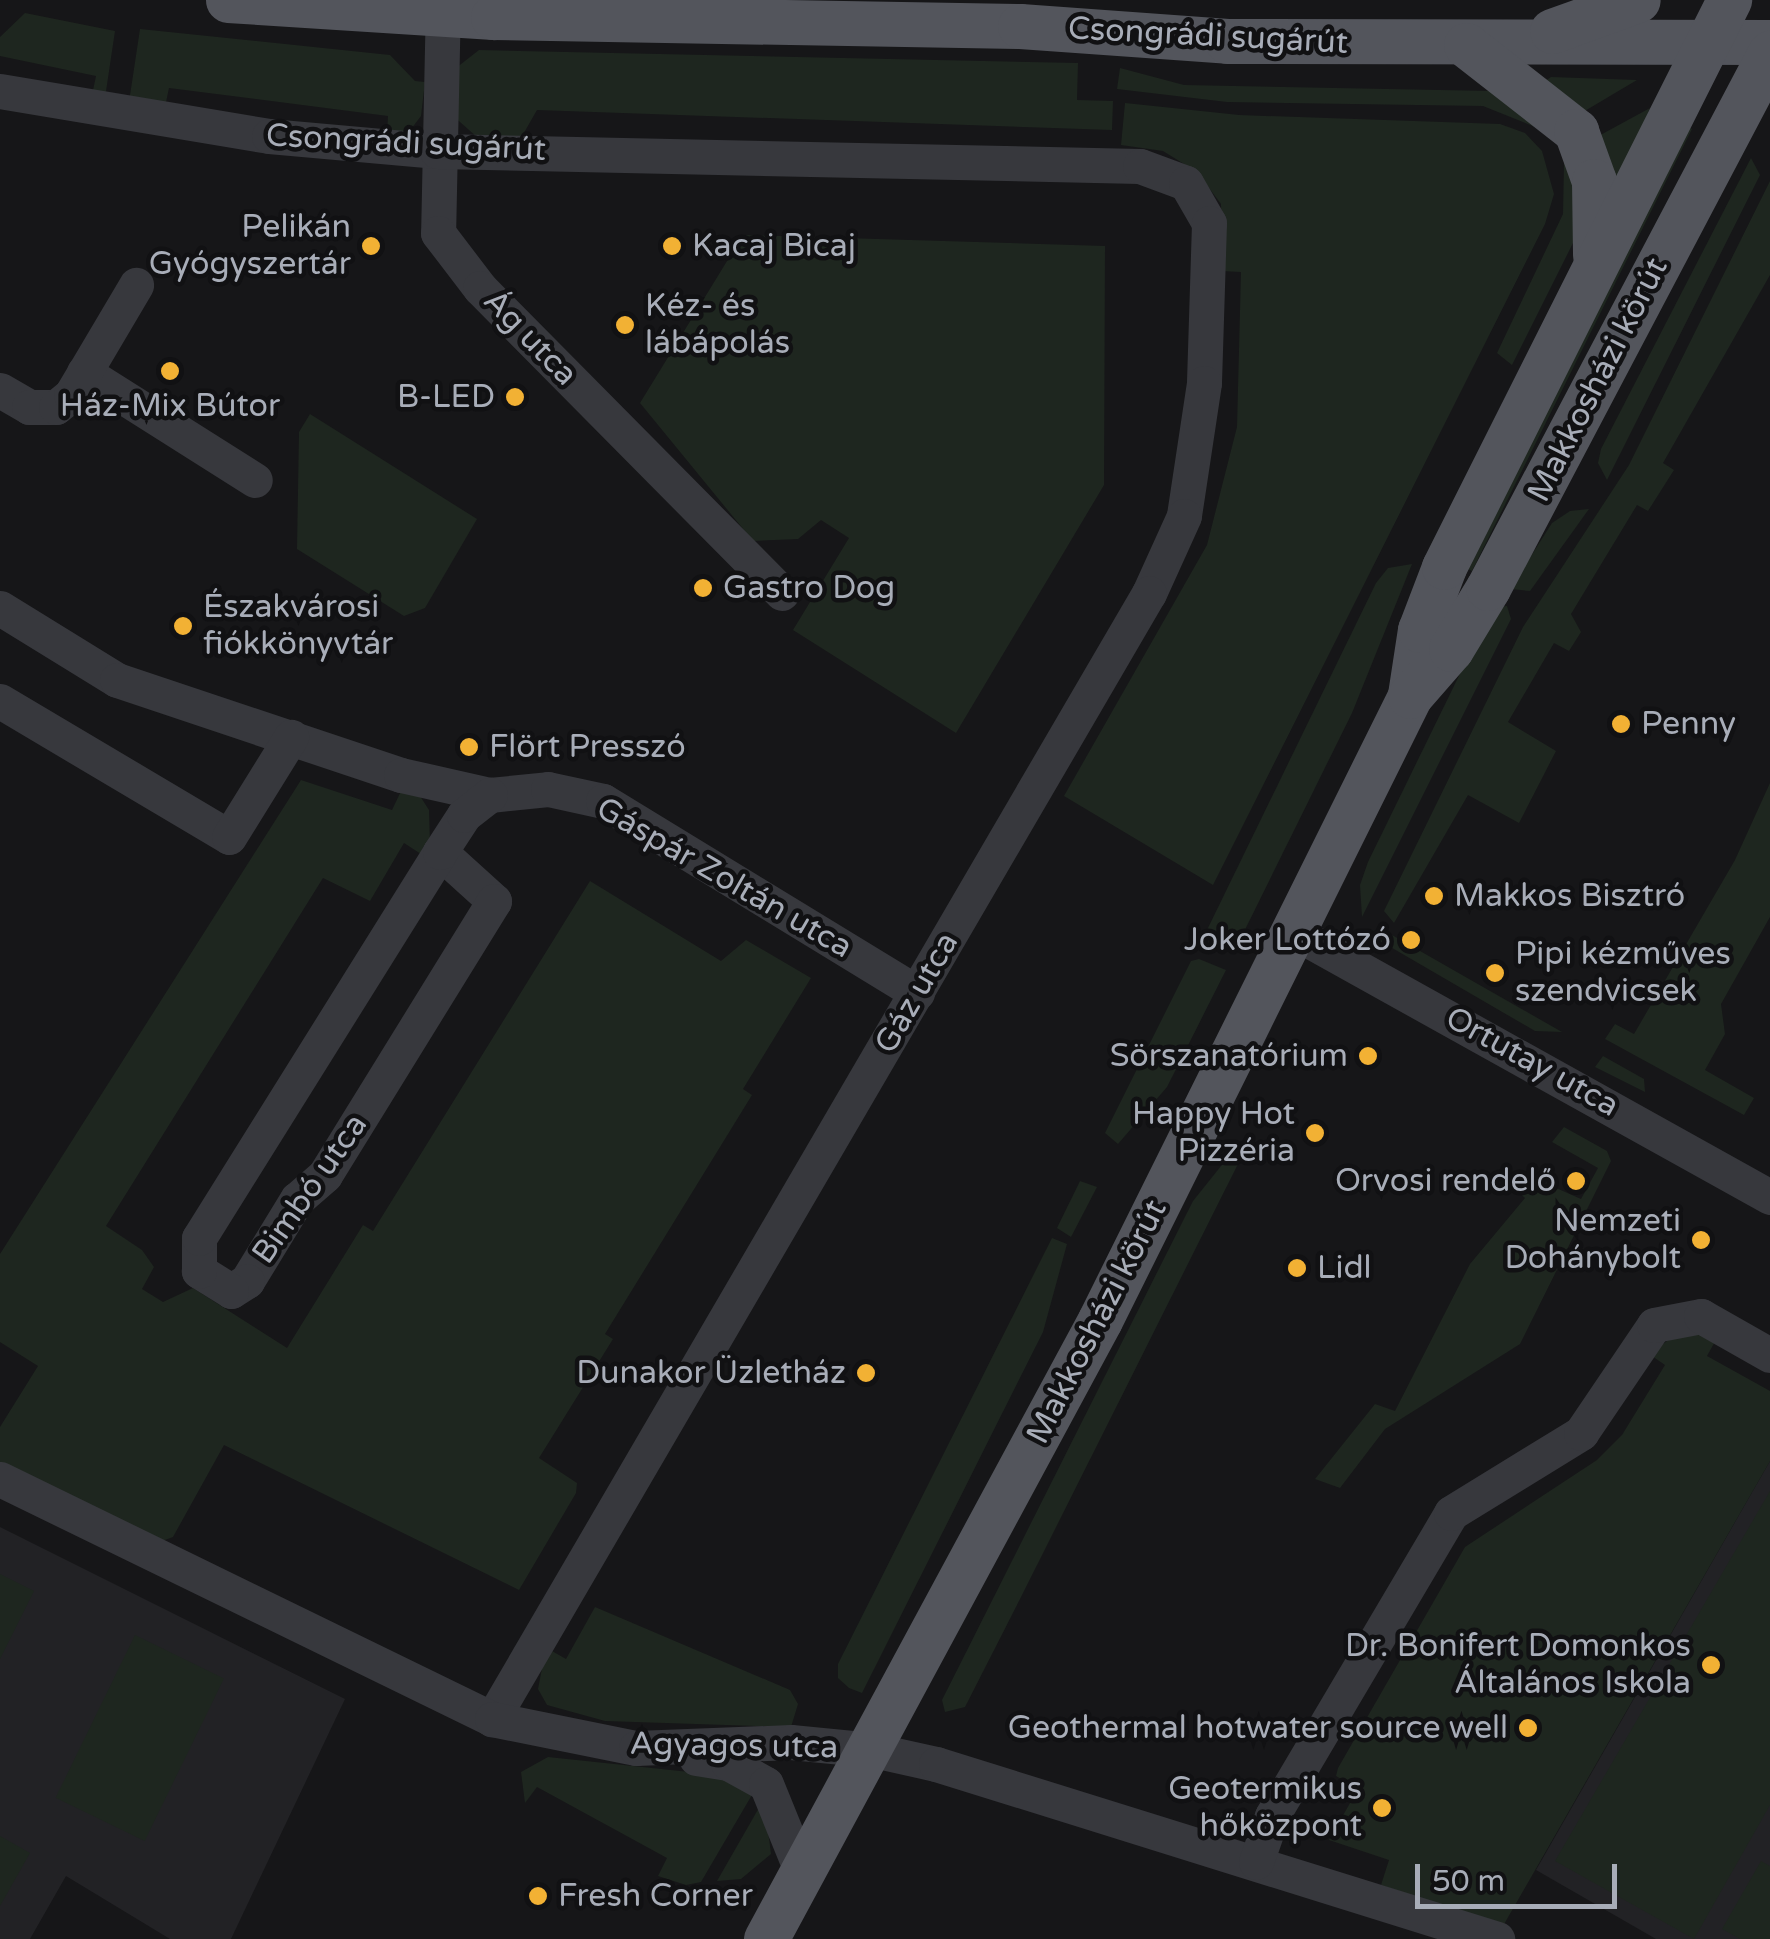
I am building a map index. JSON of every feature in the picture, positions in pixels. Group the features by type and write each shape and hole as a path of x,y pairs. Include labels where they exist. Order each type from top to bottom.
{"main road":[{"name":"Csongrádi sugárút","path":"228,0 1020,26 1227,42 1770,42"},
{"path":"1512,44 1638,0"},
{"name":"Makkosházi körút","path":"1410,696 1420,630 1444,567 1728,0"},
{"path":"1466,45 1576,131 1597,205 1592,270"},
{"name":"Makkosházi körút","path":"766,1939 873,1750 1100,1320 1410,696 1451,649 1488,588 1770,53"}],"street":[{"name":"Ág utca","path":"443,7 438,233 480,288 782,593"},
{"name":"Csongrádi sugárút","path":"0,91 269,136 437,151 1140,166 1186,183 1209,223"},
{"name":"Gáz utca","path":"492,1719 1149,593 1184,516 1204,383 1209,223"},
{"path":"0,390 29,407 56,407 84,372 136,284"},
{"path":"84,372 255,480"},
{"name":"Gáspár Zoltán utca","path":"0,608 118,680 401,775 490,795 548,788 603,801 917,993"},
{"path":"0,701 230,837 291,738"},
{"name":"Bimbó utca","path":"440,852 494,902 325,1175 296,1198 247,1280 231,1290 199,1270 200,1238 440,852 464,815 490,795"},
{"name":"Ortutay utca","path":"1292,930 1770,1198"},
{"path":"1256,1862 1272,1816 1451,1513 1581,1433 1654,1325 1702,1316 1770,1355"},
{"name":"Agyagos utca","path":"0,1478 492,1719 636,1748 791,1742 873,1750 1256,1862 1493,1938"},
{"path":"636,1748 728,1763 759,1777 777,1800 803,1875"}],"shaded area":[{"path":"25,13 115,31 105,98 92,95 96,76 0,56 0,37"},
{"path":"140,29 390,55 415,81 425,82 421,116 408,133 387,134 388,116 169,88 165,107 129,102"},
{"path":"479,50 1078,63 1077,100 1113,101 1112,130 537,110 521,138 478,138 451,114 456,68"},
{"path":"1120,68 1184,85 1492,91 1540,129 1483,106 1227,102 1117,89"},
{"path":"1551,77 1637,80 1578,115 1545,81"},
{"path":"1125,103 1239,115 1500,124 1525,133 1542,151 1554,194 1545,224 1213,885 1064,796 1207,545 1237,427 1241,272 1222,271 1221,204 1197,172 1163,151 1121,145"},
{"path":"1650,108 1619,185 1593,139"},
{"path":"1684,125 1692,129 1472,571 1462,566"},
{"path":"1573,149 1575,239 1512,365 1497,353 1563,214 1564,163"},
{"path":"1751,158 1760,175 1607,480 1598,463 1601,449"},
{"path":"1770,181 1770,275 1663,463 1674,470 1648,511 1637,505 1571,614 1581,632 1569,651 1554,643 1508,722 1556,751 1519,823 1468,795 1394,923 1384,911 1523,627 1629,465"},
{"path":"743,235 1105,246 1104,485 956,733 793,630 849,538 821,520 798,539 753,541 640,403"},
{"path":"310,414 477,519 425,608 404,616 297,549 299,432"},
{"path":"1589,509 1530,591 1510,589 1552,523 1570,511"},
{"path":"1412,564 1352,713 1234,952 1207,930 1376,583 1388,568"},
{"path":"1507,606 1511,619 1362,917 1360,885 1368,862 1474,645 1497,607"},
{"path":"301,780 392,810 402,789 420,796 429,810 430,844 424,856 404,843 370,901 323,878 106,1226 142,1250 154,1267 142,1289 163,1302 193,1288 287,1348 363,1225 373,1231 590,881 721,961 746,940 811,978 743,1089 752,1095 605,1334 613,1339 539,1458 577,1483 576,1493 519,1590 224,1445 173,1537 162,1541 0,1462 0,1427 38,1366 0,1342 0,1254"},
{"path":"1770,783 1770,917 1721,1004 1725,1034 1705,1070 1754,1098 1744,1115 1605,1039 1615,1024 1634,1034 1735,860"},
{"path":"1379,931 1562,1032 1535,1031 1375,938"},
{"path":"1199,959 1226,970 1167,1087 1118,1144 1105,1133 1191,961"},
{"path":"1603,1056 1644,1079 1645,1092 1595,1067"},
{"path":"1564,1127 1607,1151 1611,1161 1520,1344 1385,1429 1340,1488 1315,1479 1375,1404 1395,1411 1470,1264 1525,1198 1516,1190 1518,1171 1581,1199 1598,1168 1552,1142"},
{"path":"1229,1156 1239,1162 965,1707 945,1712 942,1700 1193,1201"},
{"path":"1080,1181 1097,1187 1071,1237 1057,1228"},
{"path":"1052,1238 1067,1244 1043,1332 862,1693 849,1688 838,1678 838,1664"},
{"path":"1681,1331 1717,1338 1707,1356 1770,1391 1770,1461 1503,1926 1381,1885 1389,1860 1329,1840 1358,1789 1336,1776 1338,1768 1465,1547 1597,1460 1622,1435 1665,1365 1649,1354"},
{"name":"Dr. Bonifert Domonkos Általános Iskola","path":"1770,1461 1770,1939 1656,1939 1536,1870"},
{"name":"Dr. Bonifert Domonkos Általános Iskola","path":"1770,1491 1770,1805 1694,1939 1555,1861"},
{"path":"0,1527 345,1699 231,1939 170,1939 66,1876 30,1939 0,1939"},
{"path":"0,1574 34,1591 0,1659"},
{"path":"595,1607 790,1690 798,1704 791,1727 605,1721 547,1705 538,1689 544,1658 552,1651 566,1659"},
{"path":"135,1635 224,1678 145,1841 56,1798"},
{"path":"548,1757 699,1773 756,1788 701,1882 686,1885 658,1876 667,1858 537,1787 525,1803 521,1772"},
{"path":"764,1799 771,1854 741,1879 717,1881"},
{"path":"0,1836 30,1853 0,1906"},
{"path":"1761,1861 1770,1866 1770,1939 1740,1939 1722,1929"}],"place":[{"name":"Pelikán Gyógyszertár","path":"371,246"},
{"name":"Kacaj Bicaj","path":"672,246"},
{"name":"Kéz- és lábápolás","path":"625,325"},
{"name":"Ház-Mix Bútor","path":"170,371"},
{"name":"B-LED","path":"515,397"},
{"name":"Gastro Dog","path":"703,588"},
{"name":"Északvárosi fiókkönyvtár","path":"183,626"},
{"name":"Penny","path":"1621,724"},
{"name":"Flört Presszó","path":"469,747"},
{"name":"Makkos Bisztró","path":"1434,896"},
{"name":"Joker Lottózó","path":"1411,940"},
{"name":"Pipi kézműves szendvicsek","path":"1495,973"},
{"name":"Sörszanatórium","path":"1368,1056"},
{"name":"Happy Hot Pizzéria","path":"1315,1133"},
{"name":"Orvosi rendelő","path":"1576,1181"},
{"name":"Nemzeti Dohánybolt","path":"1701,1240"},
{"name":"Lidl","path":"1297,1268"},
{"name":"Dunakor Üzletház","path":"866,1373"},
{"name":"Dr. Bonifert Domonkos Általános Iskola","path":"1711,1665"},
{"name":"Geothermal hotwater source well","path":"1528,1728"},
{"name":"Geotermikus hőközpont","path":"1382,1808"},
{"name":"Fresh Corner","path":"538,1896"}]}
